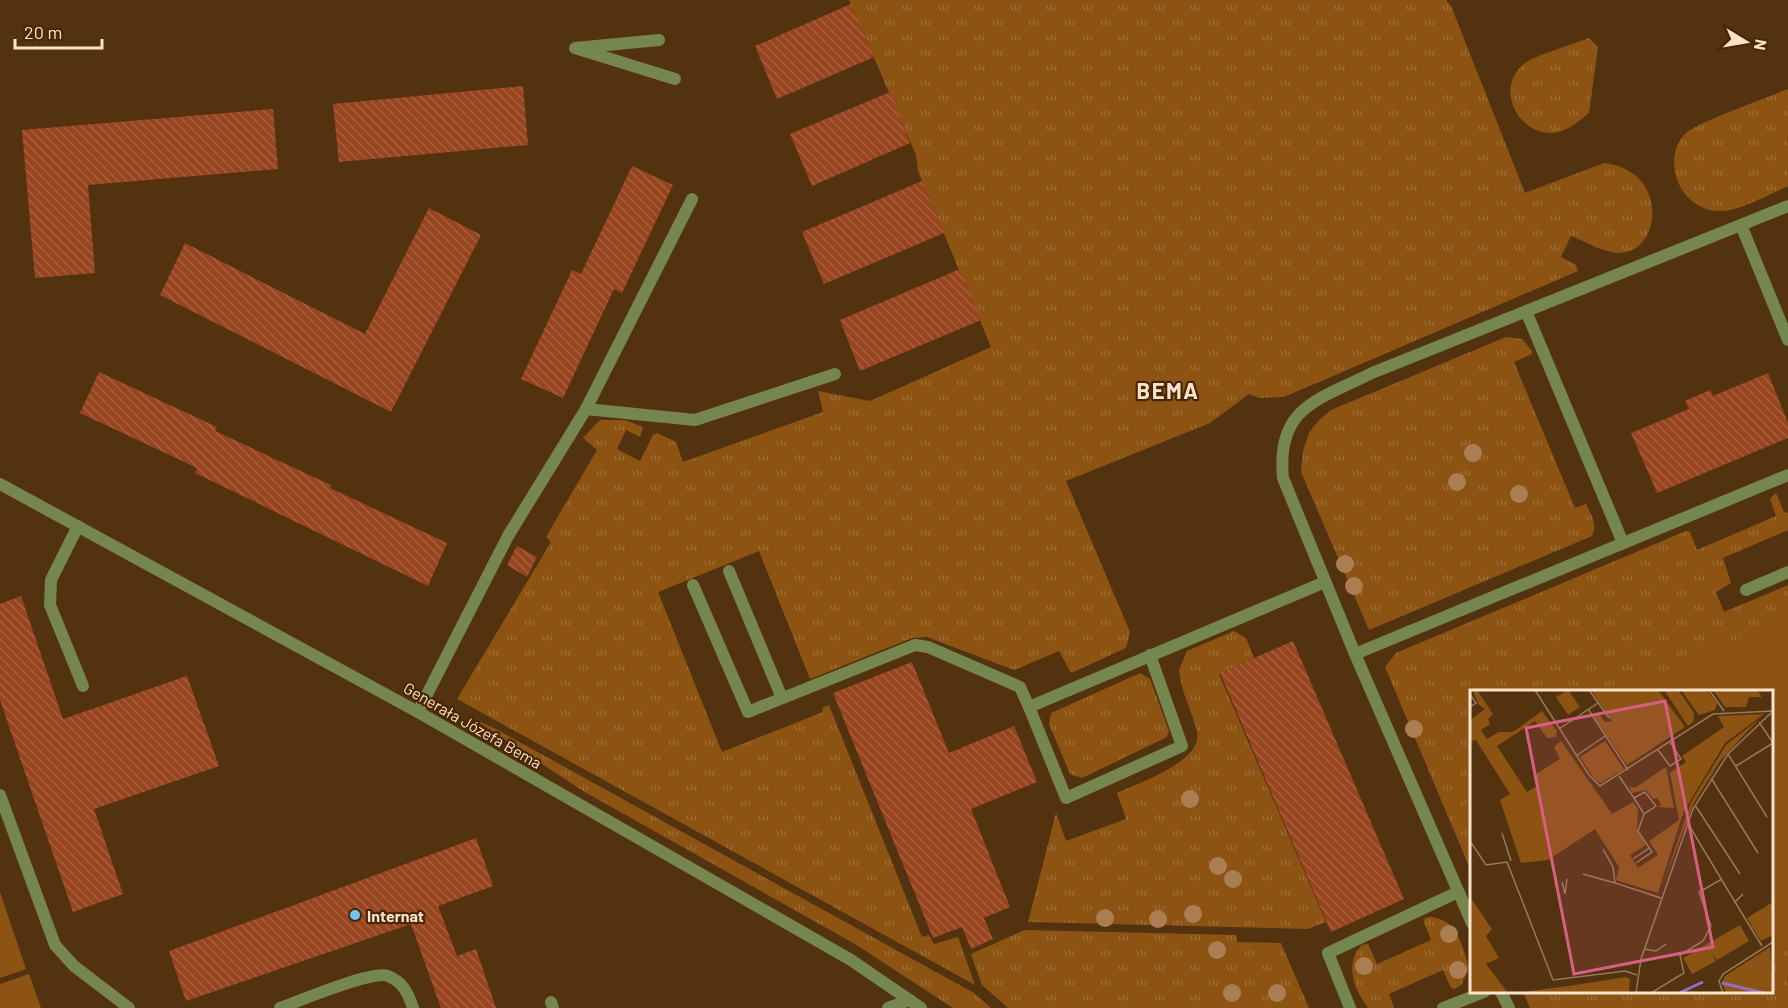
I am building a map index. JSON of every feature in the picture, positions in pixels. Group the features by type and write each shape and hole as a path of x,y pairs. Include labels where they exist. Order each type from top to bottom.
{"street":[{"path":"659,40 575,48 675,79"},
{"path":"418,712 508,536 586,409 692,199"},
{"path":"1470,919 1355,654 1283,478 1281,456 1285,434 1306,406 1372,373 1788,206"},
{"path":"1741,225 1788,340"},
{"path":"1526,311 1623,543"},
{"path":"586,409 695,420 835,374"},
{"path":"1355,654 1788,474"},
{"name":"Generała Józefa Bema","path":"0,484 418,712 851,960 921,1008"},
{"path":"78,526 51,580 50,605 84,686"},
{"path":"729,571 782,698"},
{"path":"1746,591 1788,572"},
{"path":"1029,707 1325,582"},
{"path":"693,585 748,712 915,645 928,647 1020,687 1066,798 1182,746 1150,655"},
{"path":"0,795 55,945 74,966 129,1008"},
{"path":"1350,1008 1328,952 1458,892"},
{"path":"280,1008 367,977 386,975 403,985 413,1008"},
{"path":"1443,1008 1481,993"},
{"path":"1502,993 1509,1008"},
{"path":"888,1008 910,1000"}],"green space":[{"path":"849,0 1446,0 1451,6 1525,193 1604,163 1625,169 1640,180 1649,194 1652,210 1651,226 1644,240 1634,249 1619,253 1613,252 1571,236 1561,257 1576,265 1578,271 1284,397 1259,398 1249,394 1210,423 1066,481 1130,632 1126,648 1071,673 1059,651 1014,670 927,637 912,638 810,679 759,551 658,592 722,752 823,712 822,708 829,705 922,937 929,935 934,944 958,937 975,985 457,699 551,542 546,537 597,450 583,438 600,420 625,420 643,427 640,437 626,430 617,449 640,461 653,435 657,433 676,442 683,462 823,412 818,391 870,401 991,347 918,171 916,155"},
{"path":"1589,38 1598,47 1589,113 1563,131 1540,132 1529,126 1514,108 1511,97 1511,85 1515,74 1524,64 1545,53"},
{"path":"1788,89 1788,186 1754,202 1727,211 1706,209 1694,203 1678,182 1675,170 1674,157 1678,144 1686,133 1719,116"},
{"path":"1506,337 1522,339 1532,351 1532,354 1514,362 1575,508 1586,504 1592,516 1594,532 1592,536 1369,630 1301,472 1303,451 1309,433 1331,410"},
{"path":"1776,493 1784,512 1788,513 1788,530 1723,558 1731,583 1716,592 1724,612 1788,585 1788,1008 1530,1008 1523,993 1773,993 1773,690 1470,690 1470,869 1385,667 1396,653 1686,531 1690,532 1697,550 1776,516 1770,499"},
{"path":"1788,617 1788,949 1773,956 1773,690 1620,690"},
{"path":"1234,631 1246,638 1254,658 1219,674 1326,922 1308,929 1028,922 1056,813 1066,841 1126,819 1117,793 1168,770 1190,752 1196,743 1197,732 1179,670 1187,651"},
{"path":"1140,673 1150,679 1169,731 1167,737 1082,778 1070,774 1049,724 1051,713"},
{"path":"474,719 496,729 974,993 991,1008 953,1008 855,944 583,791"},
{"path":"0,892 26,969 0,978"},
{"path":"1431,917 1447,923 1458,935 1469,968 1462,984 1455,989 1451,988 1443,970 1389,994 1394,1008 1368,1008 1353,976 1353,960 1357,952 1362,945 1368,944 1377,964 1431,940 1424,922 1425,918"},
{"path":"1025,930 1236,935 1237,942 1281,943 1309,1008 1008,1008 982,985 971,954"},
{"path":"29,974 41,1008 0,1008 0,984"}],"building":[{"path":"851,4 874,57 777,99 755,46"},
{"path":"523,86 528,145 339,162 333,104"},
{"path":"890,92 910,143 812,186 790,134"},
{"path":"273,109 278,169 88,185 95,273 35,278 22,130"},
{"path":"632,166 673,185 622,293 614,289 563,398 521,379 572,270 581,274"},
{"path":"922,181 944,233 824,284 802,232"},
{"path":"429,208 481,235 391,412 160,295 185,243 365,334"},
{"path":"960,269 981,320 860,371 840,320"},
{"path":"99,372 217,427 215,431 331,485 330,488 447,543 428,586 195,473 197,468 80,413"},
{"path":"1768,373 1788,423 1788,438 1657,493 1631,433 1689,409 1685,401 1710,390 1713,396"},
{"path":"517,546 537,557 527,577 507,565"},
{"path":"21,596 63,719 187,676 219,766 94,809 123,894 73,912 0,700 0,604"},
{"path":"1293,641 1404,899 1331,932 1220,673"},
{"path":"912,662 949,753 1014,726 1037,782 971,809 1010,907 984,918 993,939 971,949 962,927 933,938 833,693"},
{"name":"Internat","path":"476,838 493,886 438,906 457,956 476,949 496,1008 441,1008 411,924 186,1001 169,951"}],"place":[{"name":"Internat","path":"355,915"}],"district":[{"name":"BEMA","path":"1168,390"}]}
